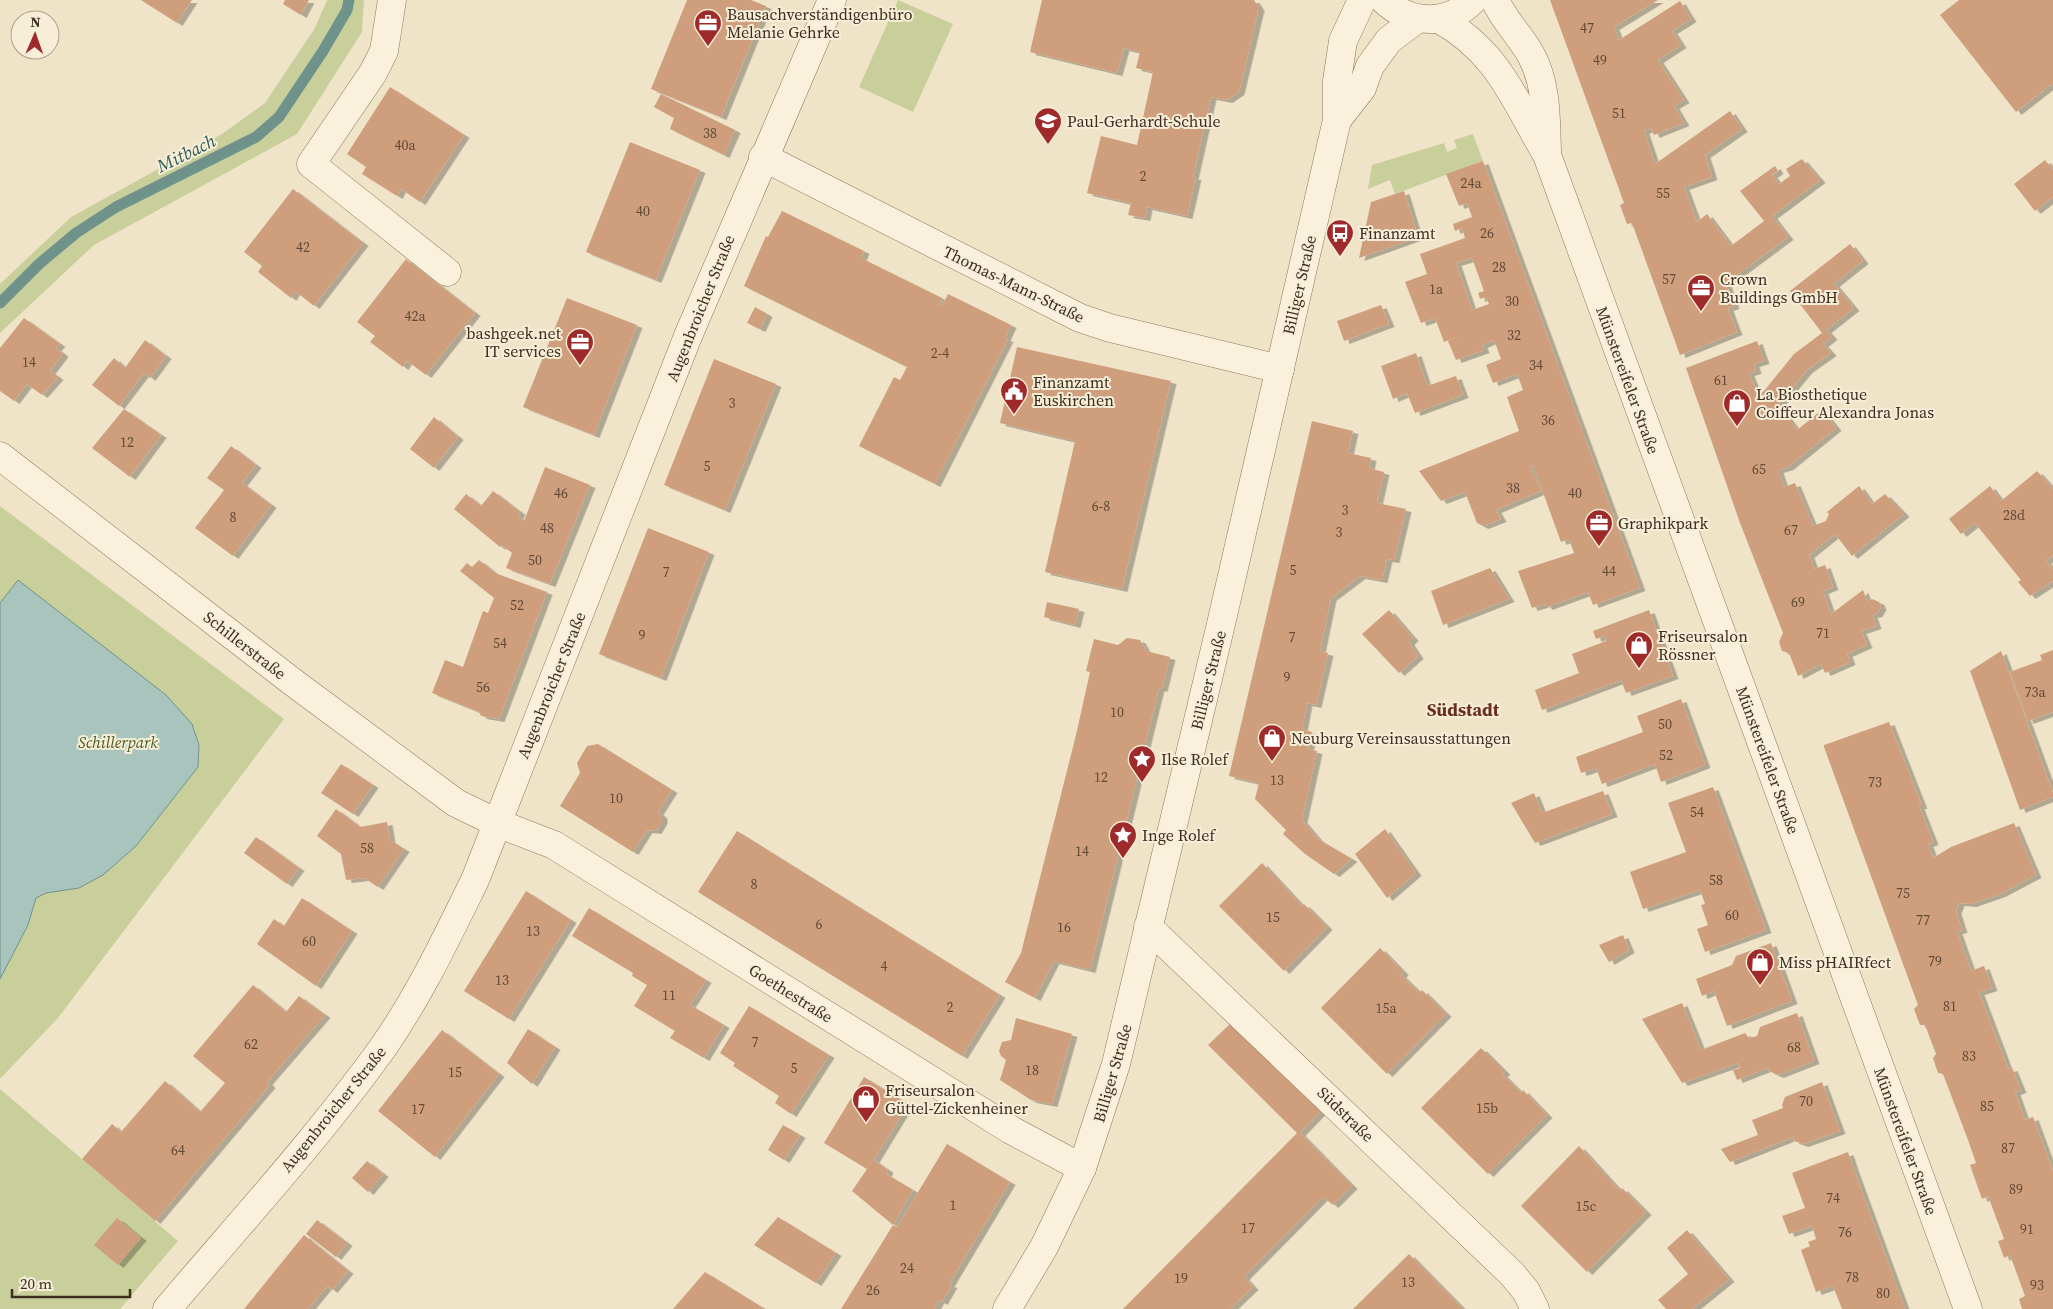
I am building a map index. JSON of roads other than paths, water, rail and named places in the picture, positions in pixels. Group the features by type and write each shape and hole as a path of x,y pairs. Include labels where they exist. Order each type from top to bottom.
{"street":[{"path":"392,0 384,51 373,73 311,164 447,272"},
{"name":"Augenbroicher Straße","path":"167,1309 348,1095 385,1045 413,1001 443,945 476,880 496,823 688,336 763,157 832,0"},
{"name":"Billiger Straße","path":"1007,1309 1044,1247 1082,1168 1116,1064 1337,120 1337,81 1343,41 1362,0"},
{"name":"Münstereifeler Straße","path":"1384,0 1401,13 1428,19 1472,40 1497,69 1547,155 1968,1309"},
{"name":"Billiger Straße","path":"1337,120 1362,88 1370,66 1388,40 1428,19 1455,14 1474,0"},
{"name":"Münstereifeler Straße","path":"1495,0 1503,16 1529,52 1539,75 1545,108 1547,155"},
{"name":"Thomas-Mann-Straße","path":"763,157 1080,318 1110,328 1280,369"},
{"name":"Schillerstraße","path":"0,456 414,773 456,803 496,823"},
{"name":"Goethestraße","path":"496,823 554,845 1011,1130 1082,1168"},
{"name":"Südstraße","path":"1148,927 1512,1274 1526,1291 1535,1309"}],"water":[{"path":"18,580 166,695 192,724 199,745 198,767 136,846 103,875 79,888 46,893 36,898 28,925 0,979 0,603"}],"waterway":[{"name":"Mitbach","path":"0,303 39,264 76,233 116,207 256,137 279,117 323,51 347,10 349,0"}],"place":[{"name":"Bausachverständigenbüro Melanie Gehrke","path":"708,47"},
{"name":"Paul-Gerhardt-Schule","path":"1048,145"},
{"name":"Finanzamt","path":"1340,257"},
{"name":"Crown Buildings GmbH","path":"1701,312"},
{"name":"bashgeek.net IT services","path":"580,366"},
{"name":"Finanzamt Euskirchen","path":"1014,415"},
{"name":"La Biosthetique Coiffeur Alexandra Jonas","path":"1737,427"},
{"name":"Graphikpark","path":"1599,547"},
{"name":"Friseursalon Rössner","path":"1639,669"},
{"name":"Neuburg Vereinsausstattungen","path":"1272,762"},
{"name":"Ilse Rolef","path":"1142,783"},
{"name":"Inge Rolef","path":"1123,859"},
{"name":"Miss pHAIRfect","path":"1760,986"},
{"name":"Friseursalon Güttel-Zickenheiner","path":"866,1123"}],"district":[{"name":"Südstadt","path":"1463,709"}],"park label":[{"name":"Schillerpark","path":"118,742"}]}
